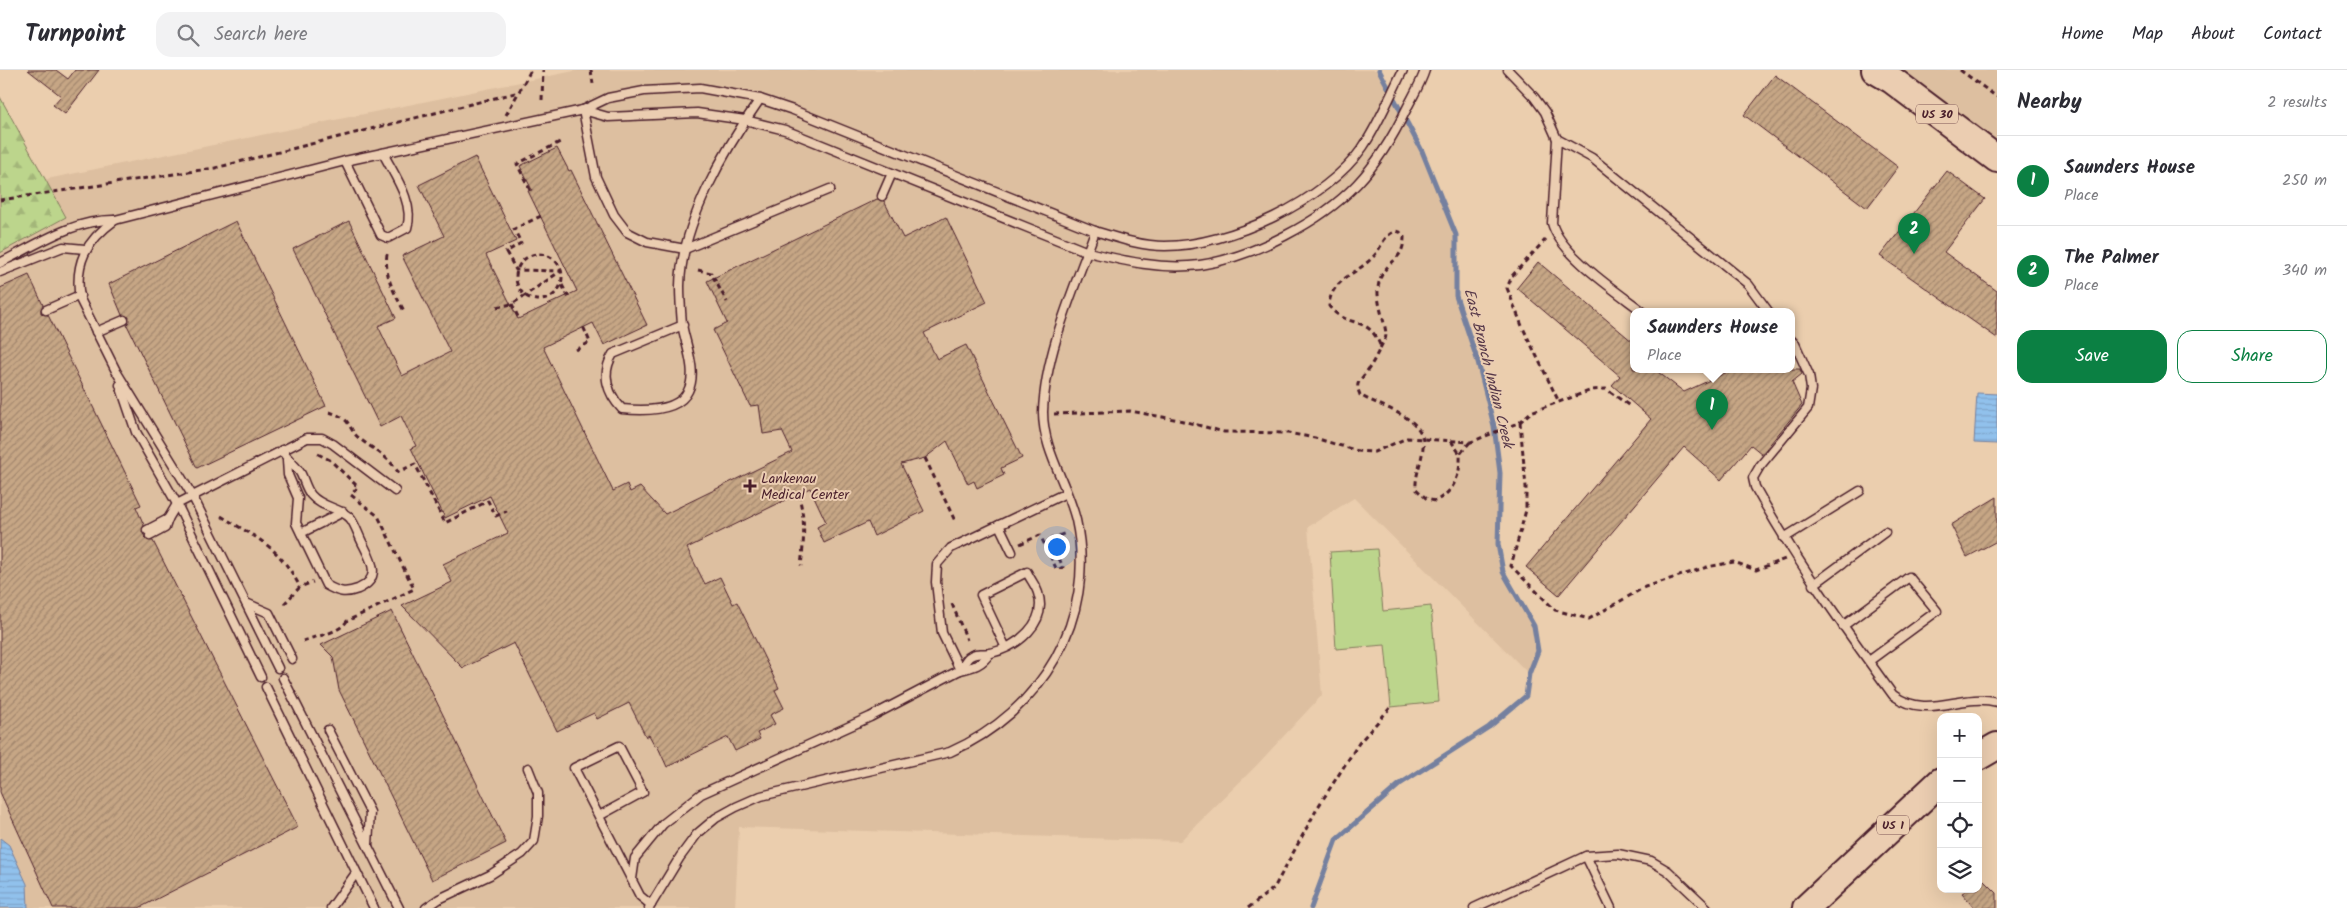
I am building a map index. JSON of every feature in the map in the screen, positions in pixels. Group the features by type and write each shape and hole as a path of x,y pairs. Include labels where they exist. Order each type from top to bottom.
{"highway":[{"name":"US 30","path":"1875,70 1892,80 1997,159"},
{"path":"1982,755 1997,746"},
{"name":"US 1","path":"1806,908 1937,785"}],"lane":[{"path":"0,263 82,224 99,220 114,220 383,153 584,110 608,98 668,89 700,88 760,99 793,110 1095,231 1134,243 1165,246 1201,242 1245,228 1290,209 1317,193 1350,162 1362,147 1403,70"},
{"path":"1508,70 1534,97 1545,112 1557,139 1552,223 1554,232 1569,252 1638,308"},
{"path":"584,110 608,118 697,113 745,120 785,130 1088,252 1132,263 1170,266 1200,265 1231,257 1274,240 1330,208 1358,184 1395,133 1424,73"},
{"path":"682,325 613,354 606,364 605,374 612,396 622,409 649,409 670,406 679,402 688,393 691,384 690,370 682,325 680,285 684,249 696,210 745,120 760,99"},
{"path":"584,110 596,177 614,215 626,232 647,242 684,249 830,189"},
{"path":"1557,139 1592,158 1741,278 1748,284 1766,308"},
{"path":"345,162 381,235 388,238 408,228 410,219 409,207 383,153"},
{"path":"882,196 892,173"},
{"path":"114,220 98,232 85,250 79,268 77,286 80,295 116,371 192,495 278,668"},
{"path":"599,816 643,792 619,746 574,768 640,896 650,907 680,857 697,834 716,818 762,796 950,752 973,742 993,729 1017,709 1037,687 1054,663 1072,619 1079,574 1080,541 1075,518 1050,451 1043,414 1045,393 1061,322 1095,231"},
{"path":"0,272 63,247 85,250"},
{"path":"46,310 80,295"},
{"path":"96,332 124,320"},
{"path":"1795,343 1809,375 1811,389 1808,408 1760,466 1753,478 1755,487 1813,585 1893,695 1902,702 1914,706 1937,706 1979,700 1997,702"},
{"path":"116,371 136,432 177,504 260,677"},
{"path":"149,533 168,519 177,504 307,438 322,438 333,444 395,491"},
{"path":"282,450 287,460 300,472 310,494 326,507 343,512 351,519 373,565 373,576 367,585 347,593 335,591 326,585 296,523 298,498 288,475 287,460"},
{"path":"1784,538 1860,491"},
{"path":"960,670 942,633 936,582 937,564 951,548 1066,493"},
{"path":"301,533 343,512"},
{"path":"999,525 1012,550"},
{"path":"1813,585 1885,532"},
{"path":"632,879 635,858 663,824 701,794 870,716 960,670 969,657 979,652 990,653 1005,646 1028,635 1040,608 1038,593 1027,572 981,595 1005,646"},
{"path":"1843,626 1909,577 1937,611 1868,661"},
{"path":"246,603 269,613 292,659"},
{"path":"283,678 399,908"},
{"path":"266,687 374,908"},
{"path":"328,730 370,812 368,847"},
{"path":"426,908 439,899 490,875 522,854 534,841 538,816 538,793 528,768"},
{"path":"1474,908 1586,856 1618,854 1652,861 1681,882 1707,908"},
{"path":"1586,856 1611,908"},
{"path":"331,908 356,873"}],"path":[{"path":"498,129 531,70"},
{"path":"542,100 543,70"},
{"path":"591,70 593,84"},
{"path":"1960,70 1997,97"},
{"path":"0,200 214,168 519,92"},
{"path":"530,190 517,164 560,142"},
{"path":"516,270 526,257 542,254 556,261 561,271 561,284 558,291 544,300 536,300 524,296 516,282 516,270 506,252 521,243 514,229 541,216"},
{"path":"1380,344 1375,332 1370,327 1336,315 1329,306 1329,296 1336,286 1374,256 1385,236 1395,231 1400,232 1404,237 1401,254 1388,266 1379,281 1378,306 1386,331 1385,338 1380,344 1378,357 1358,383 1358,390 1360,395 1398,413 1416,425 1424,444 1416,489 1427,499 1435,502 1454,486 1461,463 1460,454 1451,440"},
{"path":"1554,232 1512,276 1507,288 1522,326 1559,402"},
{"path":"387,254 385,266 389,282 404,311"},
{"path":"516,270 561,271"},
{"path":"698,270 711,273 726,302"},
{"path":"497,307 512,304 561,271"},
{"path":"561,284 568,298"},
{"path":"512,304 519,319"},
{"path":"576,350 590,342 582,324"},
{"path":"1460,454 1470,442 1520,422 1530,412 1592,390 1606,389 1631,407"},
{"path":"1043,414 1130,411 1179,420 1224,432 1288,433 1315,438 1358,451 1374,452 1407,438 1470,442"},
{"path":"329,412 347,420 358,438 392,461 398,472 415,464 445,523 488,502 496,516 507,512"},
{"path":"1520,422 1526,486 1526,510 1511,566 1555,610 1589,619 1645,587 1706,567 1734,562 1756,570 1794,555"},
{"path":"318,454 330,460 358,487 351,495"},
{"path":"925,458 956,523"},
{"path":"798,494 803,510 805,533 801,566"},
{"path":"221,516 279,553 292,571 300,587"},
{"path":"1012,550 1040,535 1057,570 1062,567 1050,539 1066,533"},
{"path":"284,604 300,587 322,578"},
{"path":"951,597 967,640"},
{"path":"1248,908 1274,888 1318,808 1359,743 1391,707"}],"shaded area":[{"name":"Lankenau Medical Center","path":"579,70 1380,70 1404,113 1422,151 1456,235 1456,296 1478,362 1494,426 1500,473 1498,544 1503,572 1534,626 1538,651 1529,674 1354,498 1308,527 1322,695 1255,767 1180,841 739,827 735,908 0,908 0,208 47,179"},
{"path":"1875,70 1997,70 1997,159"}],"green space":[{"path":"0,97 66,217 0,253"},
{"path":"1377,549 1383,611 1431,606 1439,702 1391,707 1385,645 1336,649 1330,552"}],"water":[{"path":"1977,393 1997,394 1997,444 1974,443"},
{"path":"0,838 9,845 27,884 28,908 0,908"}],"building":[{"path":"28,70 56,70 68,79 75,70 99,70 65,114 53,105 61,96"},
{"path":"1775,75 1898,167 1867,208 1744,115"},
{"path":"557,148 569,171 571,170 647,325 604,345 593,323 543,347 613,491 627,484 630,492 640,487 665,514 792,452 782,431 763,434 759,405 750,406 713,330 727,323 707,281 877,199 884,201 903,238 946,217 987,302 924,333 937,359 966,345 1022,458 1001,468 1004,475 977,488 974,481 968,484 947,441 925,458 901,464 924,511 874,536 868,522 824,543 817,527 826,522 810,488 687,548 705,584 720,577 733,604 737,602 779,688 775,690 784,708 770,715 775,724 757,733 760,739 735,751 728,737 667,767 657,745 655,746 649,735 646,737 629,703 597,719 594,713 557,731 514,643 463,668 402,606 452,582 443,564 508,533 490,496 445,518 411,448 416,446 401,416 380,427 293,249 349,221 396,318 378,326 402,376 450,352 402,256 444,236 419,185 475,157 516,241 486,255 518,319 577,291 528,191 532,190 520,166"},
{"path":"1947,171 1985,199 1944,252 1997,291 1997,338 1880,256"},
{"path":"236,221 326,406 197,468 127,325 129,317 122,315 109,284"},
{"path":"1538,262 1630,339 1630,373 1659,373 1684,392 1725,373 1795,373 1795,369 1800,369 1802,374 1792,382 1802,405 1762,454 1751,445 1721,480 1684,447 1559,595 1526,567 1651,419 1612,385 1620,376 1517,288"},
{"path":"29,275 43,305 41,313 48,315 141,505 136,507 144,525 142,532 147,540 153,541 298,827 139,908 53,908 0,792 0,288"},
{"path":"1997,497 1997,541 1967,557 1951,525"},
{"path":"392,611 506,843 432,880 339,690 333,657 321,645"},
{"path":"1984,880 1997,893 1997,908 1975,908 1962,893 1982,893 1982,881"}],"waterway":[{"name":"East Branch Indian Creek","path":"1311,908 1336,840 1400,784 1489,727 1526,696 1529,674 1538,651 1534,626 1503,572 1498,544 1500,473 1494,426 1478,362 1456,296 1456,235 1422,151 1379,70"}],"place":[{"name":"The Palmer","path":"1914,254"},
{"name":"Saunders House","path":"1712,430"},
{"name":"Lankenau Medical Center","path":"750,486"}]}
